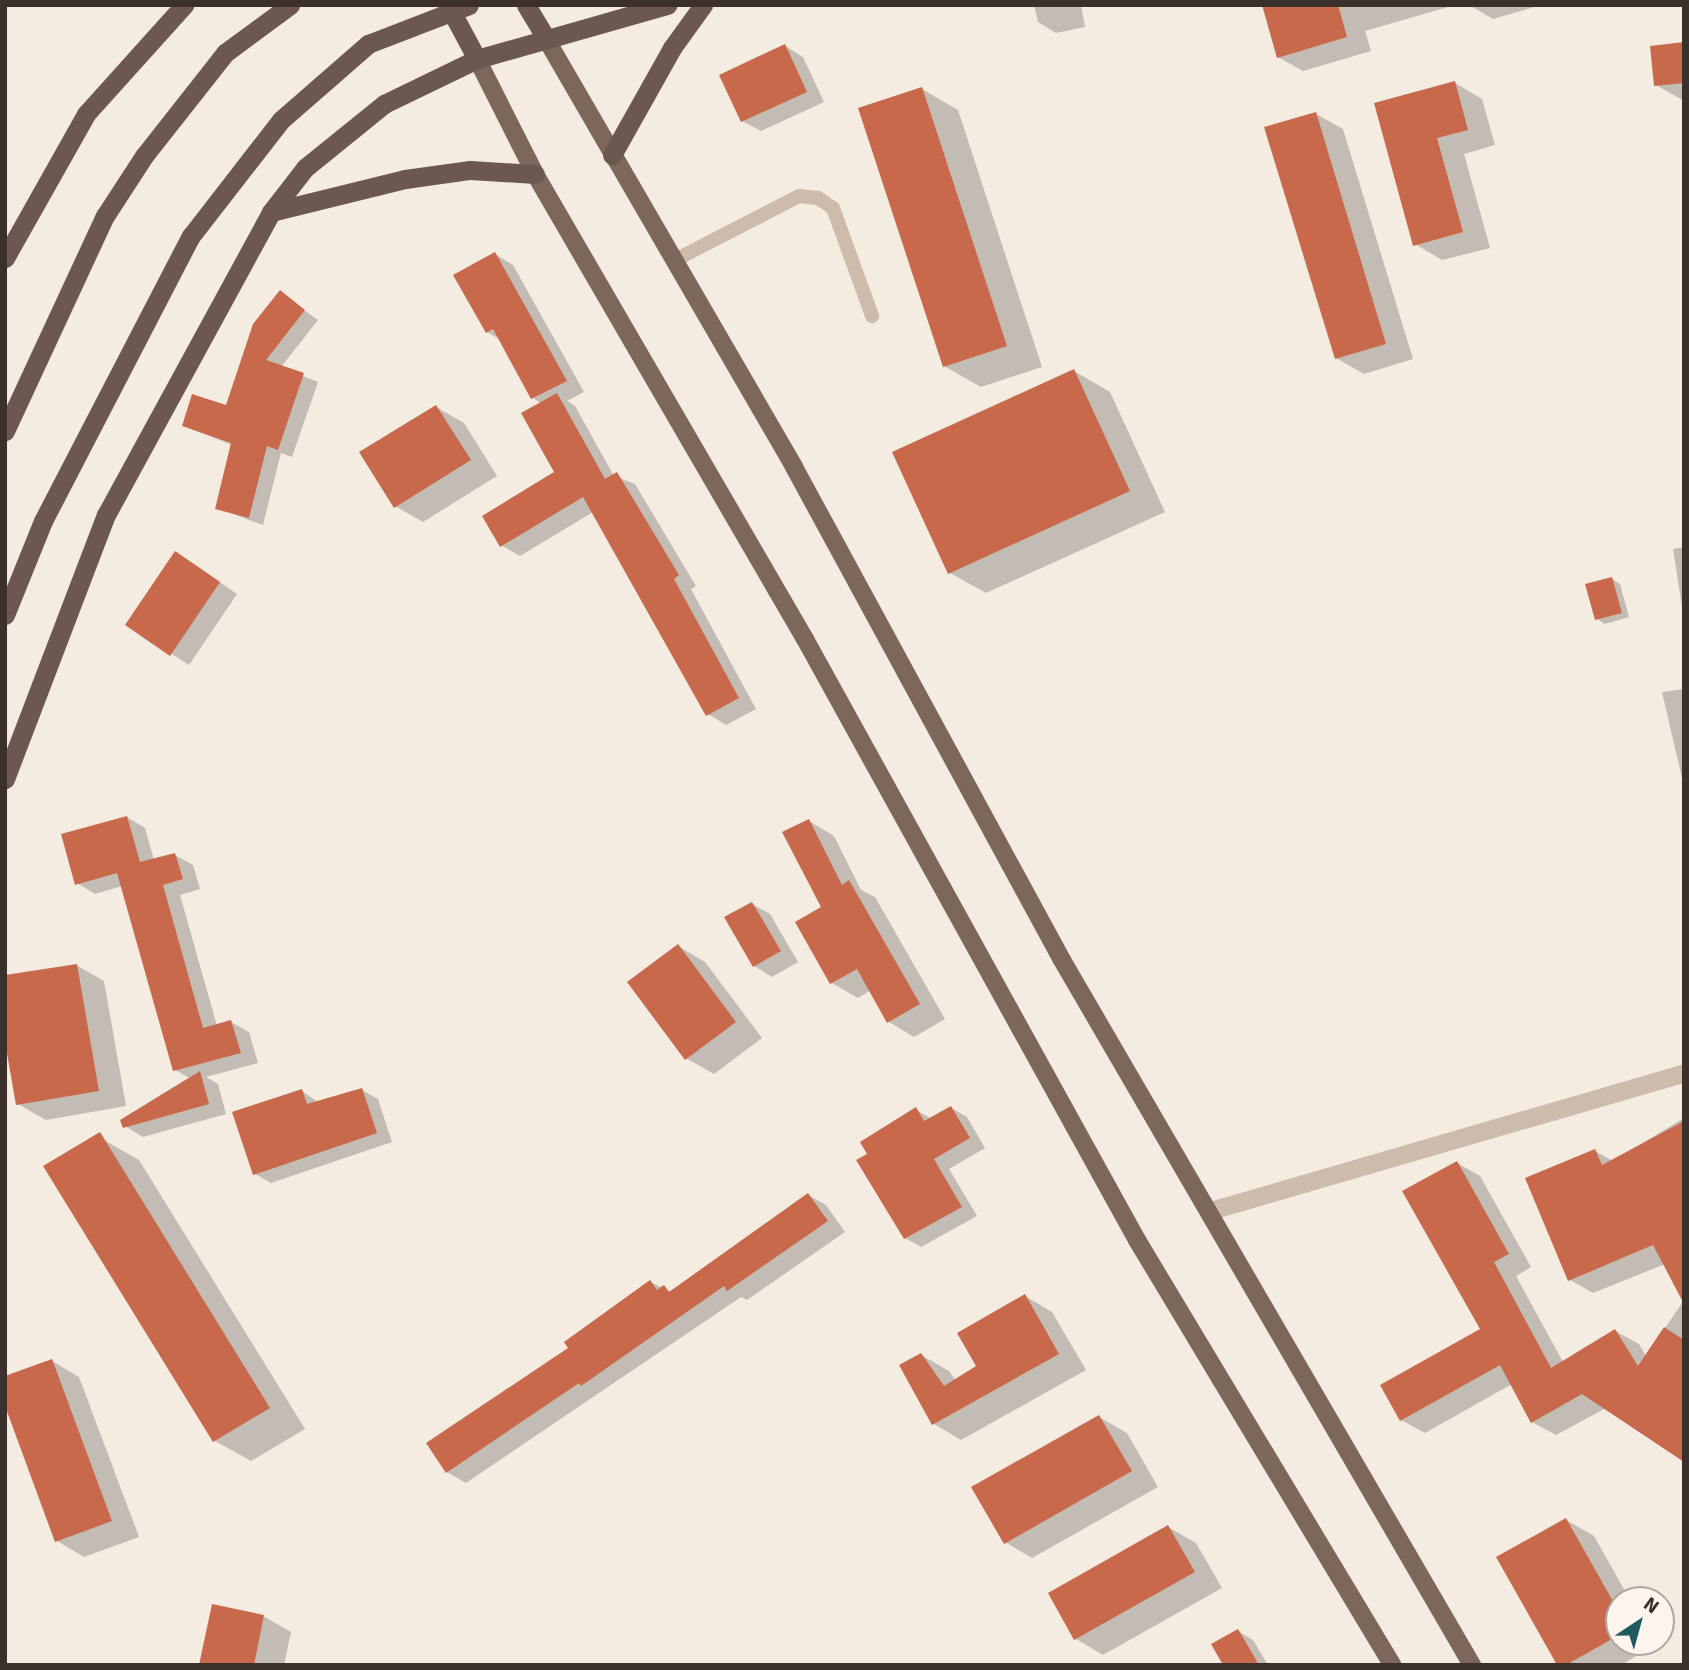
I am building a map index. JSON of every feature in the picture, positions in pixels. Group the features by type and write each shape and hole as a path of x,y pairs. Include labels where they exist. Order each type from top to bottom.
{"highway":[{"path":"5,258 86,114 184,5"},
{"path":"5,431 105,216 144,156 225,53 290,5"},
{"path":"448,5 477,59"},
{"path":"5,615 43,521 191,236 281,120 368,44 469,5"},
{"path":"526,5 545,37"},
{"path":"5,779 106,515 271,212 304,169 384,104 477,59 545,37 667,5"},
{"path":"612,155 672,48 703,5"},
{"path":"271,212 404,178 470,170 535,174"}],"main road":[{"path":"545,37 800,479 1062,960 1211,1211 1472,1665"},
{"path":"477,59 535,174 805,639 1137,1240 1265,1446 1392,1665"}],"street":[{"path":"1211,1211 1684,1074"}],"lane":[{"path":"673,261 799,196 818,198 833,208 872,316"}],"building":[{"path":"1262,5 1338,5 1347,37 1277,58"},
{"path":"1684,42 1684,83 1654,86 1650,46"},
{"path":"785,44 807,92 741,122 719,75"},
{"path":"1455,81 1468,130 1437,138 1463,232 1413,246 1374,103"},
{"path":"922,87 1007,346 943,367 858,108"},
{"path":"1316,112 1386,344 1335,359 1264,127"},
{"path":"495,252 567,381 531,399 493,329 486,333 453,275"},
{"path":"280,290 305,310 266,360 304,373 278,450 267,446 249,518 215,509 231,443 182,426 192,394 226,405 253,324"},
{"path":"1074,369 1130,491 948,574 892,452"},
{"path":"557,393 605,479 617,472 679,575 674,579 739,698 706,716 583,497 500,547 482,516 554,472 521,413"},
{"path":"436,405 471,460 394,508 359,452"},
{"path":"175,551 220,582 170,656 125,625"},
{"path":"1612,577 1622,613 1595,620 1585,584"},
{"path":"127,816 140,862 175,853 183,879 163,885 203,1028 231,1020 241,1053 173,1071 117,873 75,885 61,834"},
{"path":"809,819 842,885 849,880 920,1004 887,1023 857,969 830,984 795,922 821,907 782,832"},
{"path":"752,902 781,951 753,967 724,917"},
{"path":"678,944 736,1022 685,1060 627,982"},
{"path":"77,964 99,1091 16,1105 5,1042 5,975"},
{"path":"200,1071 209,1104 123,1128 120,1120"},
{"path":"362,1088 377,1133 253,1175 232,1112 302,1089 307,1104"},
{"path":"951,1106 970,1138 934,1159 962,1207 904,1239 856,1160 867,1154 860,1142 916,1107 924,1121"},
{"path":"1684,1121 1684,1304 1653,1245 1568,1281 1525,1178 1595,1149 1602,1165"},
{"path":"100,1132 270,1408 213,1442 43,1166"},
{"path":"1457,1161 1509,1254 1494,1262 1551,1368 1615,1329 1638,1366 1664,1327 1684,1340 1684,1462 1582,1394 1531,1423 1500,1365 1400,1421 1380,1385 1480,1329 1402,1191"},
{"path":"808,1193 828,1221 727,1291 724,1286 581,1386 579,1383 446,1473 426,1443 568,1348 564,1342 650,1280 657,1290 664,1285 669,1292"},
{"path":"1025,1294 1059,1354 932,1425 899,1365 921,1353 944,1386 976,1366 957,1333"},
{"path":"52,1359 112,1521 55,1542 5,1406 5,1376"},
{"path":"1099,1415 1132,1471 1004,1544 971,1487"},
{"path":"1566,1518 1605,1587 1605,1643 1566,1665 1557,1665 1496,1557"},
{"path":"1168,1525 1195,1572 1074,1640 1048,1593"},
{"path":"212,1604 264,1615 254,1665 199,1665"},
{"path":"1238,1629 1259,1665 1223,1665 1211,1644"}]}
